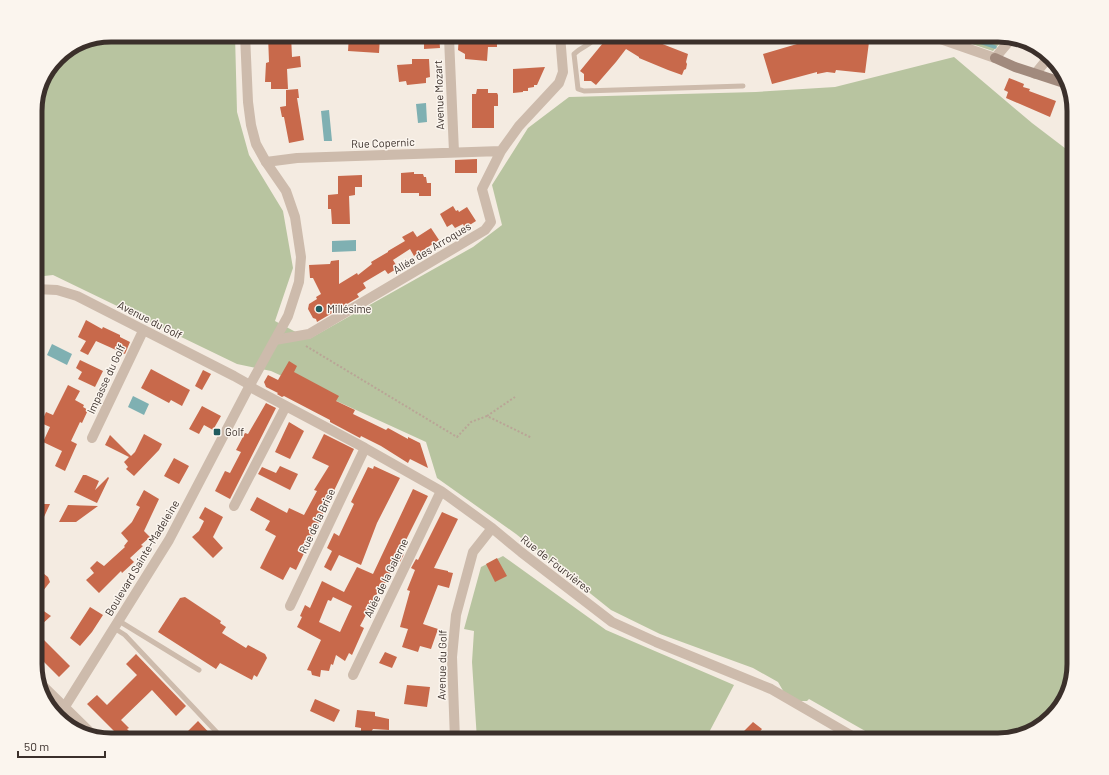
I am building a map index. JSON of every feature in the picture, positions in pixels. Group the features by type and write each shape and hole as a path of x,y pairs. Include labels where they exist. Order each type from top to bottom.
{"main road":[{"path":"995,58 1035,74 1060,82"}],"street":[{"name":"Boulevard Sainte-Madeleine","path":"61,712 170,540 250,385 288,316 299,282 301,257 295,217 286,191 266,162 256,144 251,125 248,102 245,42"},
{"name":"Avenue Mozart","path":"449,42 454,152"},
{"name":"Allée des Arroques","path":"275,340 309,334 485,230 491,222 482,189 501,151 519,126 559,83 563,72 561,42"},
{"path":"949,42 995,58 1008,43"},
{"path":"1035,74 1046,61"},
{"name":"Rue Copernic","path":"266,162 297,158 501,151"},
{"name":"Avenue du Golf","path":"42,289 57,290 77,296 250,385"},
{"name":"Impasse du Golf","path":"92,438 143,331"},
{"name":"Rue de Fourvières","path":"250,385 254,389 365,448 441,491 492,528 612,622 656,642 771,689 847,733"},
{"path":"234,506 286,406"},
{"name":"Rue de la Brise","path":"290,606 365,448"},
{"name":"Allée de la Galerne","path":"353,675 441,491"},
{"name":"Avenue du Golf","path":"455,733 452,657 456,615 473,552 492,528"},
{"path":"47,690 86,728"}],"lane":[{"path":"592,42 574,54 578,89 584,91 743,86"},
{"path":"117,624 199,670"},
{"path":"117,624 125,635 217,733"}],"path":[{"path":"306,346 457,437 471,422 487,416 515,397"},
{"path":"487,416 532,438"}],"green space":[{"path":"235,42 237,112 249,155 283,211 293,268 275,321 309,339 473,247 502,225 492,185 528,128 569,97 756,92 835,87 954,57 1032,123 1067,150 1067,664 1065,682 1060,694 1047,713 1032,724 1016,731 998,733 869,733 809,699 807,701 799,701 785,694 778,682 753,668 660,634 611,610 516,534 437,478 426,442 271,371 237,364 53,275 42,276 42,107 44,93 56,69 66,59 77,51 98,43"},
{"path":"966,42 993,42 999,44 993,51"},
{"path":"503,556 606,630 734,685 709,733 477,733 472,662 474,631 464,629 481,567"}],"water":[{"path":"426,103 427,122 418,123 416,104"},
{"path":"329,110 332,141 324,141 321,111"},
{"path":"356,240 356,251 332,252 332,241"},
{"path":"52,344 72,354 67,365 47,355"},
{"path":"133,396 149,404 144,415 128,407"}],"building":[{"path":"268,42 291,42 292,57 300,56 301,67 287,69 288,89 271,89 271,82 265,82 266,63 269,62"},
{"path":"349,42 380,42 379,53 348,51"},
{"path":"424,42 440,42 440,48 424,49"},
{"path":"459,42 497,42 497,47 488,47 487,61 465,59 465,54 458,50"},
{"path":"602,42 658,42 688,54 686,69 682,75 639,58 626,49 596,85 591,81 584,81 584,74 580,71 603,43"},
{"path":"804,42 869,42 865,73 836,70 835,73 827,72 817,74 817,72 772,84 763,54"},
{"path":"412,59 429,59 430,77 426,78 426,83 407,85 406,81 399,82 397,65 412,64"},
{"path":"545,67 537,85 528,88 528,91 513,93 513,69"},
{"path":"1009,78 1024,84 1023,87 1030,89 1029,91 1056,101 1050,117 1006,98 1008,92 1004,90"},
{"path":"298,89 299,98 297,98 304,140 289,143 284,117 282,117 280,107 286,106 286,90"},
{"path":"477,89 488,89 488,93 497,93 498,95 498,106 494,106 494,128 472,128 472,94 476,94"},
{"path":"477,159 477,173 455,173 455,160"},
{"path":"414,172 414,174 423,174 424,177 426,177 427,183 431,183 431,196 419,196 419,193 401,193 401,173"},
{"path":"362,175 362,187 355,187 355,195 349,196 350,224 332,224 331,209 328,209 328,195 338,194 338,176"},
{"path":"453,206 456,211 458,210 459,212 467,207 476,221 465,228 463,224 455,228 452,224 447,227 440,214"},
{"path":"431,228 439,240 414,256 410,249 393,260 398,268 388,274 385,270 363,283 366,288 357,294 359,297 317,322 316,319 313,318 308,309 309,304 317,299 316,297 321,294 313,278 310,278 309,265 330,264 331,261 339,260 339,284 357,273 358,275 372,264 371,262 405,241 402,237 413,231 417,237"},
{"path":"86,320 102,329 103,327 120,335 120,337 130,342 125,354 96,341 88,355 80,351 86,341 78,337"},
{"path":"80,360 103,371 95,387 78,379 82,372 76,368"},
{"path":"289,361 297,366 294,372 339,396 336,401 355,410 353,414 386,430 388,428 408,439 408,437 420,443 428,468 410,459 408,463 381,446 361,436 360,438 330,422 330,420 284,396 282,397 277,394 278,393 266,387 264,382 268,375 278,380"},
{"path":"151,369 190,390 182,406 171,400 169,403 141,388"},
{"path":"203,370 211,374 202,390 195,386"},
{"path":"68,385 80,391 75,400 84,405 83,407 88,410 82,423 80,422 71,441 77,444 65,471 55,466 62,451 43,442 50,427 42,423 42,421 46,412 53,415"},
{"path":"266,403 276,408 230,499 215,491 225,471 230,473 241,452 236,450 245,433 248,434"},
{"path":"202,406 221,416 213,430 204,425 199,434 189,429"},
{"path":"289,422 304,431 290,459 275,452"},
{"path":"144,434 162,444 159,450 134,476 126,469 128,467 124,462 129,457 105,445 110,435 131,456 135,452"},
{"path":"324,434 354,449 296,570 290,567 283,580 260,568 276,536 265,530 270,521 250,510 257,497 287,513 289,508 304,515 317,491 314,490 329,466 312,458"},
{"path":"174,458 189,466 179,484 164,476"},
{"path":"280,466 298,474 290,490 258,474 262,467 276,473"},
{"path":"374,466 400,478 377,523 361,565 339,555 331,571 324,567 332,551 327,548 334,533 339,536 354,504 351,502 368,467 373,469"},
{"path":"83,475 99,481 95,490 108,477 109,478 97,503 74,492"},
{"path":"413,489 428,496 400,552 404,554 400,562 396,561 383,588 381,586 360,626 364,628 352,655 349,653 345,661 336,655 333,665 331,664 329,671 321,670 320,677 312,675 311,671 307,670 321,640 297,627 302,617 300,616 305,605 310,608 322,581 344,592 357,567 373,574","holes":["333,597 352,606 340,632 319,622 328,600 331,601"]},
{"path":"144,490 159,499 144,531 150,537 130,558 134,562 122,573 121,571 99,593 86,580 94,573 90,568 97,561 104,566 125,547 124,546 128,541 121,533 132,522 140,507 136,505"},
{"path":"42,504 50,504 42,521"},
{"path":"68,505 98,506 76,522 59,522"},
{"path":"205,507 223,517 213,537 223,548 213,558 192,537 199,531 204,521 199,518"},
{"path":"442,512 458,519 434,568 453,573 449,588 438,585 423,624 438,629 431,649 420,646 418,652 402,647 408,629 400,627 410,591 407,590 415,570 411,568 416,559 418,560"},
{"path":"497,558 507,576 495,582 486,564"},
{"path":"42,572 48,577 50,582 42,592"},
{"path":"185,597 221,621 220,623 226,627 222,633 246,648 248,645 265,654 267,658 257,677 254,675 252,680 220,663 216,669 158,632 180,598"},
{"path":"90,607 103,615 92,632 80,646 70,638"},
{"path":"42,610 51,616 42,624"},
{"path":"43,639 70,666 59,677 42,660"},
{"path":"385,652 397,657 392,668 379,663"},
{"path":"136,654 186,706 176,716 152,690 121,720 129,728 127,729 131,733 116,733 87,704 97,695 107,705 137,675 126,664"},
{"path":"407,685 430,687 427,707 404,704"},
{"path":"315,699 340,710 334,722 310,711"},
{"path":"357,710 375,712 375,716 389,719 389,730 373,729 371,732 361,731 361,728 355,727"},
{"path":"198,721 209,733 190,733 188,731"},
{"path":"753,722 762,729 759,733 746,733 744,731"}],"waterway":[{"path":"980,42 995,47"}],"place":[{"name":"Millésime","path":"319,309"},
{"name":"Golf","path":"217,432"}]}
